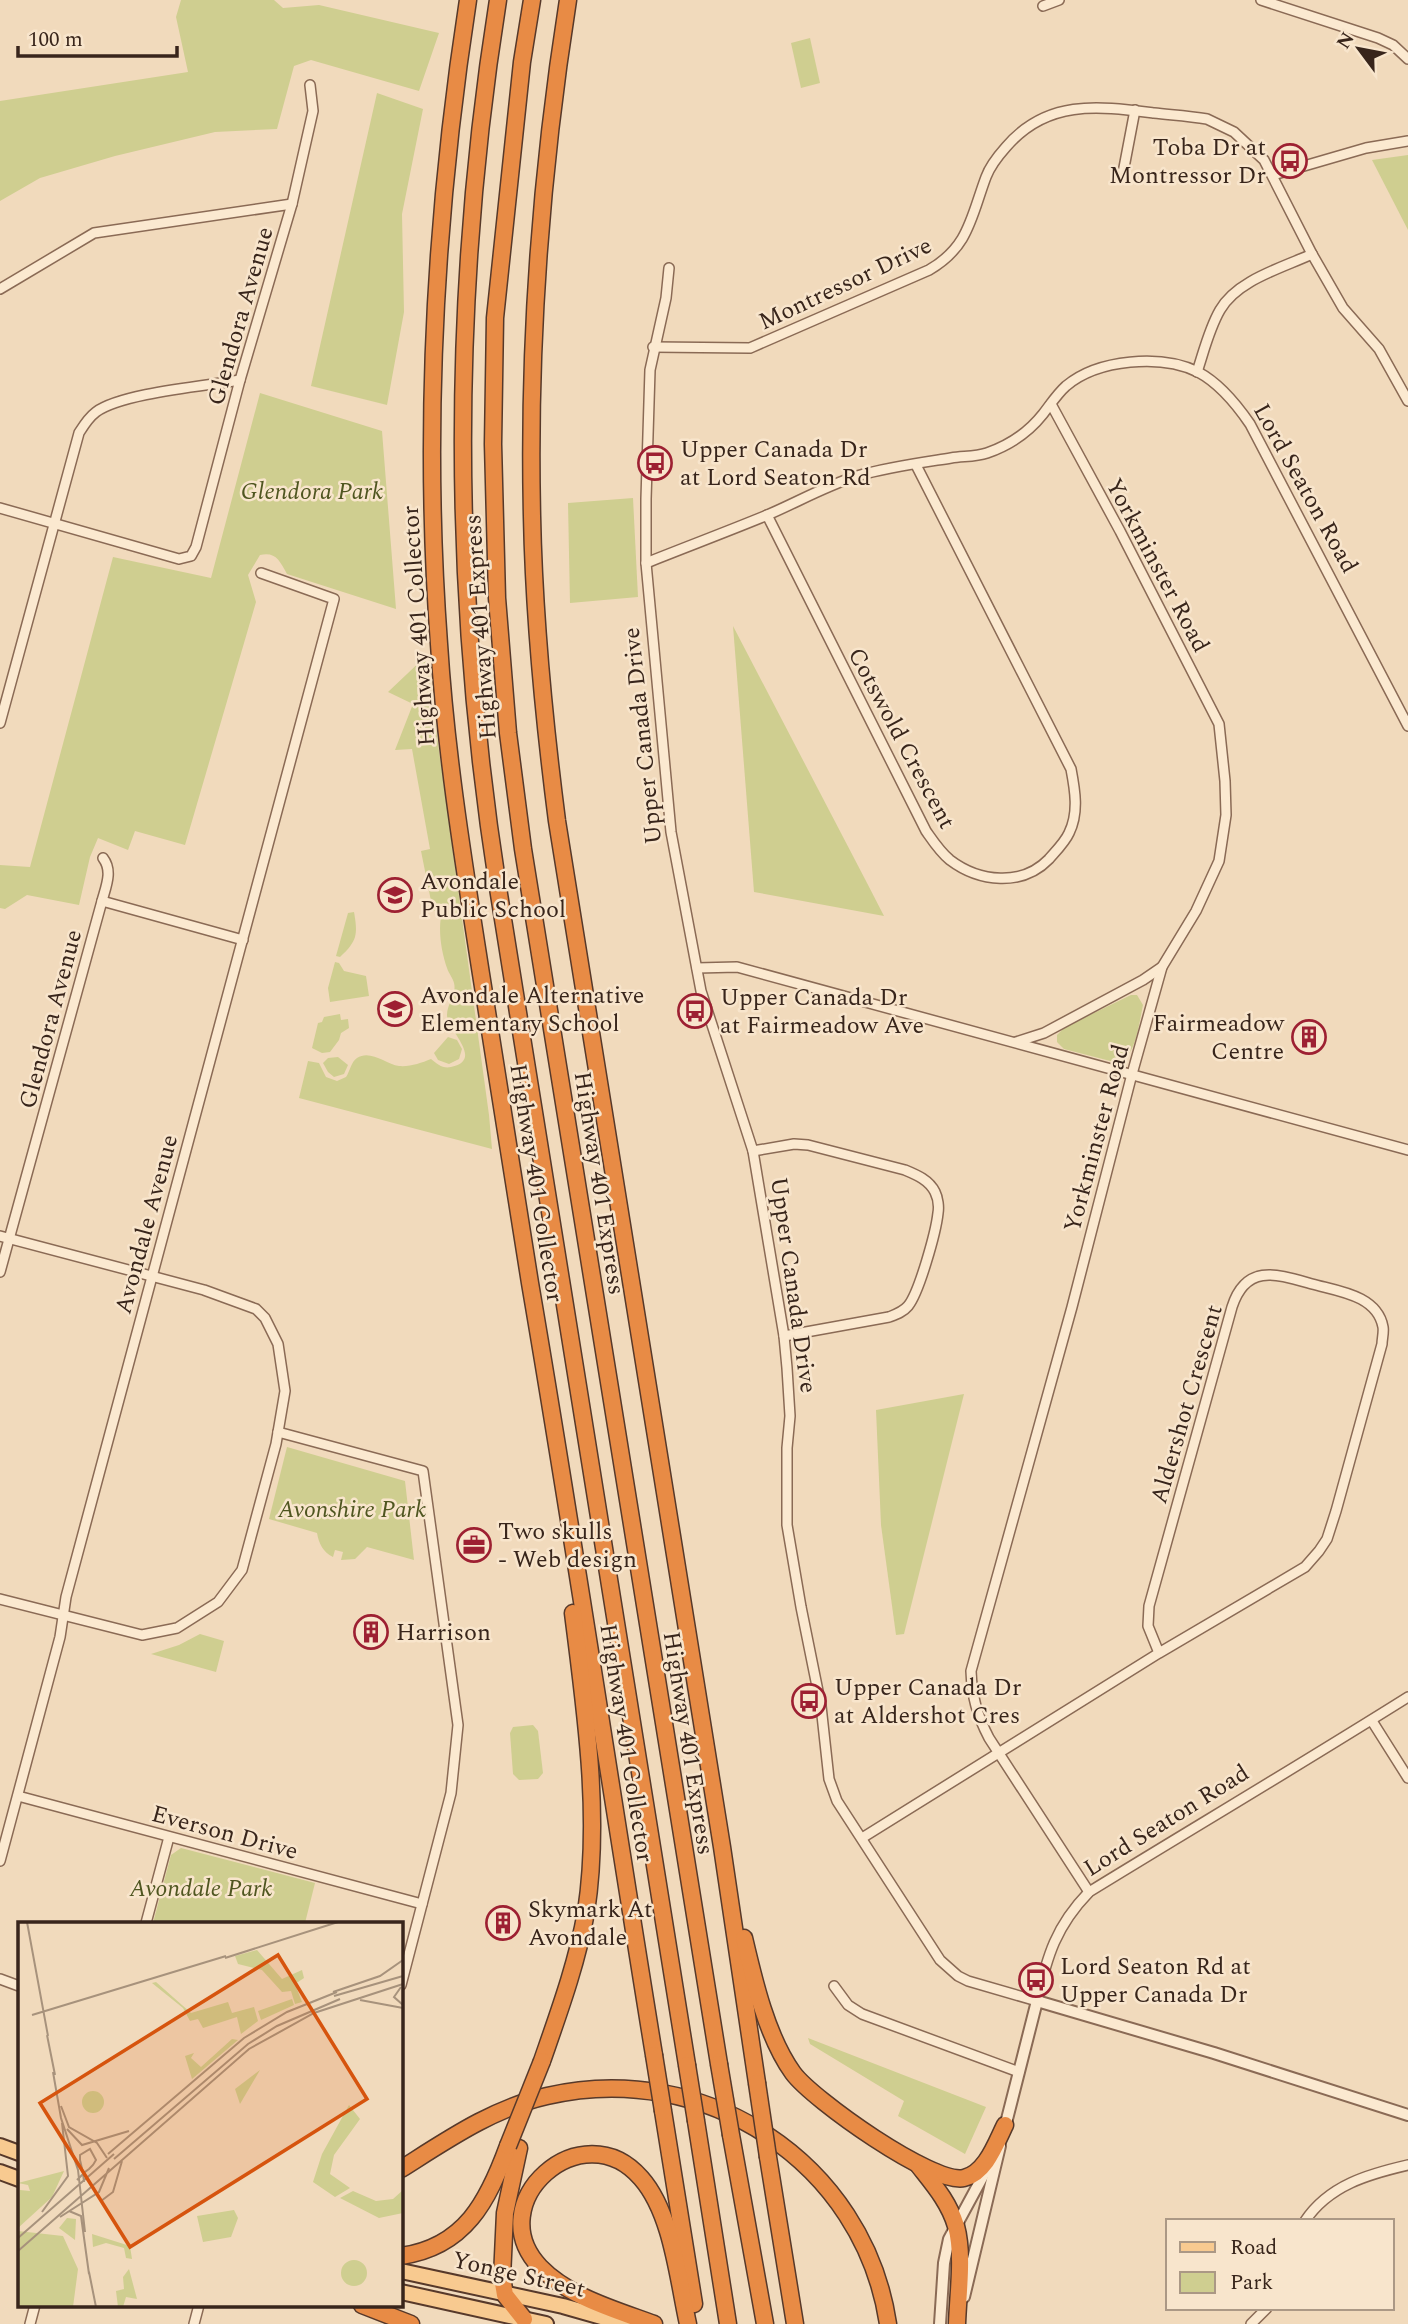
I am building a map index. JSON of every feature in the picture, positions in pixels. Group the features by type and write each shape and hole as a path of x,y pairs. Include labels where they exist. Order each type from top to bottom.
{"highway":[{"path":"453,107 459,0"},
{"name":"Highway 401 Collector","path":"468,0 453,107 440,236 432,408 432,503 439,646 460,836 511,1173 663,2111 691,2319"},
{"name":"Highway 401 Express","path":"498,0 476,178 464,356 464,521 474,698 496,875 728,2324"},
{"name":"Highway 401 Express","path":"532,0 522,62 495,318 493,444 497,598 509,733 525,863 719,2064 765,2324"},
{"path":"568,0 546,160 534,328 532,516 542,688 556,821 722,1847 795,2324"},
{"path":"402,2256 423,2252 439,2245 471,2220 513,2147 565,1996 584,1922 589,1885 591,1810 573,1616 531,1345 530,1285"},
{"path":"722,1847 752,1975 773,2034 794,2074 832,2109 917,2164 950,2178 962,2179 977,2172 1005,2125"},
{"path":"402,2168 490,2116 551,2095 601,2088 636,2089 676,2095 713,2106 769,2135 828,2189 845,2212 866,2250 881,2290 888,2324"},
{"path":"513,2147 504,2222 502,2277 505,2293 524,2319"},
{"path":"654,2324 566,2287 544,2271 533,2258 523,2233 524,2208 536,2181 560,2162 584,2155 602,2156 624,2164 643,2180 664,2222 691,2319"},
{"path":"917,2164 947,2204 956,2226 959,2248 958,2324"},
{"path":"365,2306 411,2324"}],"main road":[{"path":"0,2146 18,2153"},
{"path":"0,2172 18,2179"},
{"name":"Yonge Street","path":"402,2271 578,2310 626,2324"},
{"name":"Yonge Street","path":"402,2292 546,2324"}],"street":[{"path":"1044,6 1059,0"},
{"path":"1261,0 1378,38 1393,45 1408,59"},
{"name":"Glendora Avenue","path":"54,523 179,559 191,556 196,547 240,380 292,204 313,111 310,85"},
{"name":"Montressor Drive","path":"653,347 750,348 915,277 942,262 954,251 969,227 986,177 995,160 1024,129 1049,115 1089,107 1135,110 1207,119 1221,124 1252,147 1273,175 1312,254 1343,308 1379,349 1408,401"},
{"path":"1122,178 1135,110"},
{"path":"1273,175 1366,148 1408,142"},
{"path":"0,289 94,233 292,204"},
{"path":"1197,372 1204,346 1220,309 1245,285 1312,254"},
{"name":"Upper Canada Drive","path":"669,268 666,298 653,347 647,397 646,563 671,832 701,991 753,1151 784,1336 790,1416 786,1509 790,1552 821,1706 830,1779 837,1801 940,1960 958,1976 1408,2115"},
{"name":"Lord Seaton Road","path":"646,563 855,477 890,467 971,457 1013,443 1034,424 1067,385 1095,370 1126,362 1160,363 1197,372 1227,395 1250,424 1408,726"},
{"path":"0,723 79,433 87,420 97,411 118,400 240,380"},
{"name":"Yorkminster Road","path":"1051,404 1219,724 1226,815 1219,861 1196,911 1163,967 971,1671 972,1696 977,1714 1089,1892"},
{"name":"Cotswold Crescent","path":"767,515 926,831 949,859 964,869 982,877 1016,878 1042,866 1070,833 1075,813 1076,791 1071,769 916,465"},
{"path":"0,508 54,523"},
{"name":"Avondale Avenue","path":"0,1861 60,1637 66,1597 334,598 261,573"},
{"name":"Glendora Avenue","path":"0,1272 4,1238 109,873 103,858"},
{"path":"102,901 243,940"},
{"path":"697,968 737,967 1408,1150"},
{"path":"1016,1042 1044,1033 1163,967"},
{"path":"753,1151 775,1146 801,1145 905,1170 919,1175 935,1192 938,1201 938,1213 925,1262 914,1297 907,1307 890,1317 784,1336"},
{"path":"0,1599 142,1635 177,1628 218,1602 242,1570 278,1432 285,1391 278,1344 265,1318 256,1309 229,1297 4,1238"},
{"name":"Aldershot Crescent","path":"862,1838 1159,1653 1305,1567 1327,1539 1382,1344 1383,1327 1377,1314 1358,1298 1278,1274 1255,1277 1243,1284 1232,1307 1149,1606 1148,1626 1159,1653"},
{"path":"278,1432 423,1471 458,1725 451,1793 402,1981"},
{"name":"Lord Seaton Road","path":"958,2324 1037,2001 1055,1937 1071,1911 1089,1892 1408,1697"},
{"path":"1372,1721 1408,1779"},
{"name":"Everson Drive","path":"18,1796 422,1904"},
{"path":"146,1922 169,1837"},
{"path":"0,1979 18,1986"},
{"path":"834,1986 848,2005 862,2014 1019,2072"},
{"name":"Lord Seaton Road","path":"940,2324 944,2263 949,2239 989,2165 1005,2125"},
{"path":"1307,2219 1317,2206 1348,2184 1370,2174 1408,2165"},
{"path":"30,2324 35,2306"},
{"path":"194,2324 199,2306"},
{"path":"1251,2324 1265,2310"}],"green space":[{"path":"181,0 274,0 283,8 319,5 439,33 419,91 311,60 294,66 277,129 215,132 115,156 40,178 0,201 0,101 188,72 176,17"},
{"path":"810,38 820,83 801,88 791,43"},
{"path":"377,93 423,109 402,214 404,312 387,405 311,386"},
{"path":"1408,155 1408,230 1372,160"},
{"name":"Glendora Park","path":"260,393 382,431 396,609 287,574 276,558 260,555 248,575 256,602 185,845 135,831 128,850 98,838 90,857 79,905 27,895 5,909 0,908 0,865 30,867 113,557 211,578"},
{"path":"633,498 638,597 570,603 568,503"},
{"path":"733,626 866,881 884,916 754,892"},
{"path":"426,656 492,1149 299,1098 308,1061 319,1063 326,1077 337,1081 346,1077 357,1058 367,1055 399,1066 431,1059 440,1066 448,1067 461,1063 465,1058 465,1051 447,1015 454,983 442,946 440,923 443,909 433,911 421,851 430,849 412,749 395,750 413,704 388,692"},
{"path":"354,912 356,926 353,942 340,957 336,956 348,913"},
{"path":"335,962 339,963 344,971 366,976 369,996 330,1002 328,988"},
{"path":"1131,995 1137,995 1143,1005 1133,1047 1124,1060 1118,1063 1064,1049 1057,1042 1057,1035 1065,1027"},
{"path":"340,1014 341,1020 348,1019 349,1028 341,1033 330,1052 322,1053 312,1048 318,1023 322,1022 324,1017"},
{"path":"448,1037 457,1040 462,1049 459,1059 449,1064 438,1060 434,1053"},
{"path":"338,1057 348,1065 344,1074 334,1077 323,1063 328,1058"},
{"path":"964,1394 904,1634 896,1635 881,1525 876,1410"},
{"name":"Avonshire Park","path":"287,1447 405,1481 414,1560 367,1547 355,1559 341,1560 343,1552 335,1550 333,1557 330,1555 322,1547 317,1533 269,1519"},
{"path":"200,1634 224,1641 216,1672 151,1654 179,1645"},
{"path":"533,1725 538,1731 543,1773 538,1779 519,1780 513,1774 510,1733 513,1727"},
{"name":"Avondale Park","path":"181,1848 315,1883 305,1922 153,1922 171,1855"},
{"path":"808,2038 986,2107 965,2154 898,2116 904,2101 810,2044"}],"place":[{"name":"Toba Dr at Montressor Dr","path":"1290,161"},
{"name":"Upper Canada Dr at Lord Seaton Rd","path":"655,463"},
{"name":"Avondale Public School","path":"395,895"},
{"name":"Avondale Alternative Elementary School","path":"395,1009"},
{"name":"Upper Canada Dr at Fairmeadow Ave","path":"695,1011"},
{"name":"Fairmeadow Centre","path":"1309,1037"},
{"name":"Two skulls - Web design","path":"474,1545"},
{"name":"Harrison","path":"371,1632"},
{"name":"Upper Canada Dr at Aldershot Cres","path":"809,1701"},
{"name":"Skymark At Avondale","path":"503,1923"},
{"name":"Lord Seaton Rd at Upper Canada Dr","path":"1036,1980"}]}
